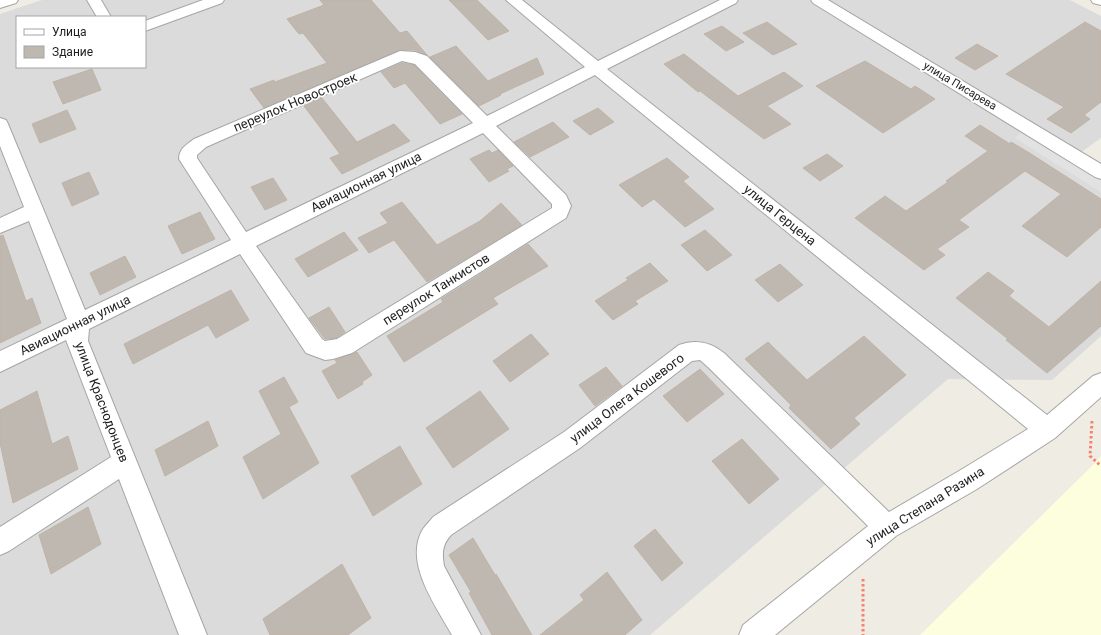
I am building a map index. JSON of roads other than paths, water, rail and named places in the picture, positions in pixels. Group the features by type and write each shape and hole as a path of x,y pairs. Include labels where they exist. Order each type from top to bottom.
{"street":[{"path":"0,4 11,0"},
{"path":"94,0 103,16"},
{"path":"146,26 216,0"},
{"name":"улица Герцена","path":"513,0 1047,430"},
{"name":"Авиационная улица","path":"0,362 484,125 731,0"},
{"name":"улица Писарева","path":"818,0 1101,172"},
{"name":"переулок Новостроек","path":"243,243 188,159 188,153 200,143 400,56 415,57 421,60 484,125"},
{"name":"улица Краснодонцев","path":"0,124 79,322 77,341 193,635"},
{"name":"переулок Танкистов","path":"243,243 314,346 321,350 331,351 344,346 559,213 562,206 559,200 484,125"},
{"path":"0,226 34,210"},
{"name":"улица Олега Кошевого","path":"467,635 431,569 429,554 432,538 442,526 572,440 687,352 698,350 708,353 887,527"},
{"name":"улица Степана Разина","path":"753,635 863,544 887,527 968,480 1047,430 1101,383"},
{"path":"0,542 125,462"}]}
